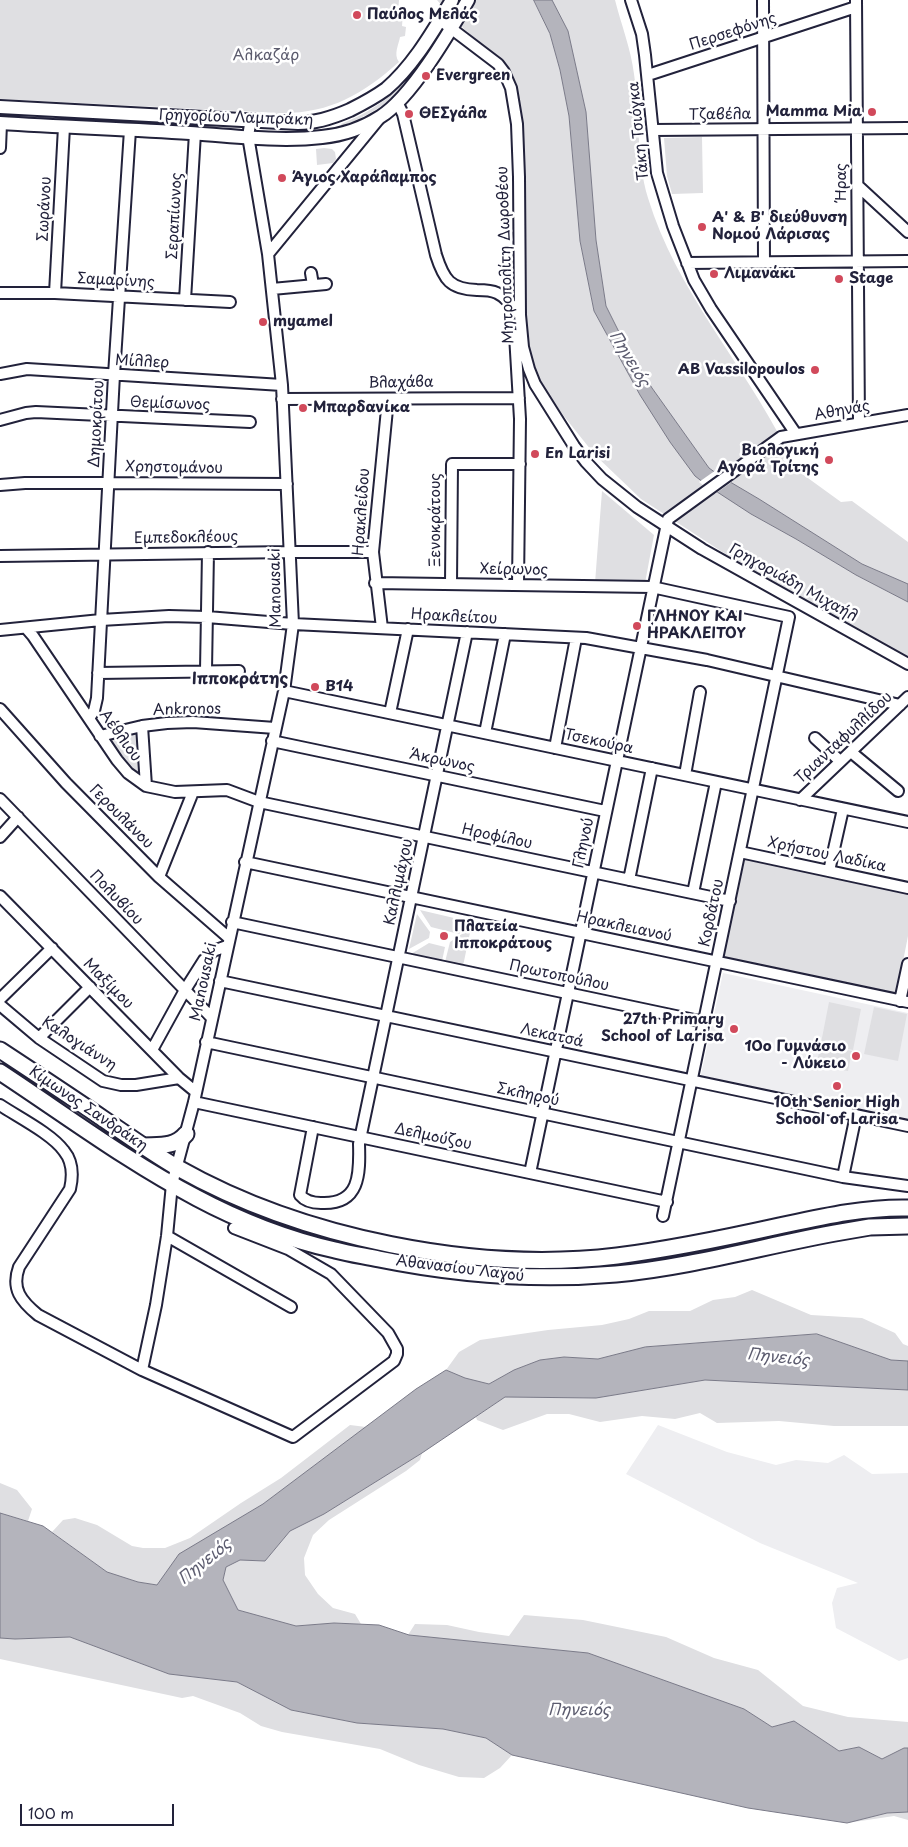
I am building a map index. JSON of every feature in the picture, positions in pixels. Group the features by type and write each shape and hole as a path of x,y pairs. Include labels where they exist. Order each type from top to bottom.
{"highway":[{"name":"Κίμωνος Σανδράκη","path":"0,1050 176,1167"},
{"name":"Κίμωνος Σανδράκη","path":"0,1072 172,1184"},
{"path":"142,1146 168,1146 176,1143 186,1134"},
{"name":"Αθανασίου Λαγού","path":"176,1167 254,1204 298,1221 338,1233 446,1253 510,1259 542,1260 615,1256 722,1238 838,1214 908,1208"},
{"name":"Αθανασίου Λαγού","path":"172,1184 200,1200 246,1220 294,1238 334,1250 412,1266 509,1277 542,1278 617,1274 870,1227 908,1226"}],"main road":[{"name":"Γρηγορίου Λαμπράκη","path":"0,107 310,122 335,116 366,102 385,90 398,78 417,54 452,0"},
{"name":"Γρηγορίου Λαμπράκη","path":"1,124 248,136 322,137 351,131 380,117 397,102 420,74 468,0"}],"street":[{"name":"Τάκη Τσιόγκα","path":"631,0 642,34 648,75 655,164 661,192 687,263 711,309 796,434"},
{"path":"763,0 764,262"},
{"name":"Περσεφόνης","path":"648,75 763,38 856,3"},
{"name":"Ήρας","path":"856,3 859,423"},
{"name":"Μητροπολίτη Δωροθέου","path":"442,17 453,24 498,64 504,72 511,88 517,124 520,177 517,312 517,380 520,398 518,585"},
{"path":"397,102 402,114 436,255 448,281 456,287 497,293 517,312"},
{"path":"268,254 380,117"},
{"name":"Manousaki","path":"142,1370 156,1305 172,1184 195,1097 284,691 293,624 282,385 268,254 248,136 251,119"},
{"path":"0,148 1,124"},
{"name":"Σωράνου","path":"55,293 64,127"},
{"name":"Τζαβέλα","path":"653,130 908,128"},
{"name":"Δημοκρίτου","path":"89,718 97,703 114,375 130,130"},
{"name":"Σεραπίωνος","path":"185,300 195,133"},
{"path":"857,185 908,232"},
{"path":"687,263 908,261"},
{"path":"311,273 313,285"},
{"path":"272,289 326,284"},
{"name":"Σαμαρίνης","path":"0,293 55,293 230,302"},
{"name":"Μητροπολίτη Δωροθέου","path":"517,312 523,347 531,376 568,438 586,462 609,485 637,507 666,523"},
{"name":"Μίλλερ","path":"0,374 27,369 282,385"},
{"name":"Ηρακλείδου","path":"382,628 372,552 388,398"},
{"name":"Βλαχάβα","path":"282,399 520,398"},
{"name":"Θεμίσωνος","path":"0,420 36,412 250,422"},
{"name":"Αθηνάς","path":"666,523 782,436 908,415"},
{"name":"Ξενοκράτους","path":"451,584 452,464 520,464"},
{"name":"Χρηστομάνου","path":"0,485 25,483 287,484"},
{"name":"Γληνού","path":"530,1173 666,523"},
{"name":"Γρηγοριάδη Μιχαήλ","path":"666,523 737,570 908,664"},
{"path":"206,670 208,552"},
{"name":"Εμπεδοκλέους","path":"0,556 208,552 372,552"},
{"name":"Χείρωνος","path":"375,583 652,587 789,617"},
{"name":"Ηρακλείτου","path":"0,630 101,620 169,616 576,638 707,660 904,701"},
{"name":"Κορδάτου","path":"664,1216 789,617"},
{"name":"Αέθλιου","path":"26,628 100,736 128,773 146,786 170,791 228,790 259,802"},
{"path":"390,713 408,630"},
{"name":"Καλλιμάχου","path":"314,1127 300,1195 315,1203 339,1201 347,1197 355,1187 359,1171 359,1144 467,632"},
{"path":"485,733 505,634"},
{"path":"555,748 576,638"},
{"path":"98,673 239,671"},
{"name":"Τσεκούρα","path":"284,691 908,822"},
{"path":"685,775 700,692"},
{"name":"Τριανταφυλλίδου","path":"800,800 904,701"},
{"name":"Γερουλάνου","path":"0,709 66,783 159,877 228,942"},
{"name":"Ankronos","path":"100,736 142,726 167,723 193,722 275,728"},
{"path":"142,726 146,786"},
{"path":"815,738 840,761"},
{"name":"Άκρωνος","path":"272,741 606,811"},
{"path":"851,752 898,791"},
{"path":"629,880 652,768"},
{"path":"693,893 716,782"},
{"path":"159,877 193,792"},
{"name":"Πολυβίου","path":"0,799 212,1018"},
{"name":"Ηροφίλου","path":"259,802 730,901"},
{"path":"830,871 843,809"},
{"path":"0,836 18,818"},
{"name":"Χρήστου Λαδίκα","path":"740,852 908,888"},
{"name":"Ηρακλειανού","path":"245,862 904,1001"},
{"name":"Μαξίμου","path":"2,903 52,948 179,1078 195,1097"},
{"name":"Πρωτοπούλου","path":"232,922 704,1022"},
{"path":"152,1050 185,990 208,955 228,942"},
{"path":"0,999 52,948"},
{"path":"904,1001 908,964"},
{"name":"Λεκατσά","path":"220,981 908,1126"},
{"path":"39,1038 90,987"},
{"name":"Καλογιάννη","path":"0,1005 39,1038 103,1081 121,1085 136,1085 179,1078"},
{"name":"Σκληρού","path":"206,1042 843,1177"},
{"name":"Δελμούζου","path":"195,1097 314,1127 667,1202"},
{"path":"0,1105 53,1140 64,1151 73,1175 70,1189 15,1277 17,1292 25,1305 38,1315 142,1370 293,1437 395,1360 397,1349 388,1333 331,1274 288,1249 234,1228"},
{"path":"856,1115 843,1177 908,1186"},
{"path":"166,1236 291,1307"}],"shaded area":[{"path":"723,973 908,1013 908,1124 700,1079"},
{"path":"658,1425 727,1452 776,1465 796,1460 828,1463 844,1455 872,1474 908,1473 908,1658 899,1661 836,1628 832,1603 837,1588 858,1583 760,1543 626,1474"}],"green space":[{"name":"Αλκαζάρ","path":"0,0 399,0 398,12 403,13 402,26 406,27 405,36 400,37 397,49 396,56 399,62 358,93 329,106 314,110 279,113 0,99"},
{"path":"437,0 534,0 550,34 560,70 569,116 580,241 594,311 640,395 751,514 856,575 908,602 908,659 770,583 641,499 595,455 563,415 542,384 527,346 525,315 524,145 522,117 518,98 504,63 465,30 452,16 449,16"},
{"path":"552,0 615,0 633,65 644,183 660,232 675,264 711,326 769,417 786,448 783,460 841,502 852,501 908,542 908,584 862,564 709,468 652,388 625,344 606,306 596,240 586,112 568,31"},
{"path":"428,51 430,52 404,87 375,110 342,126 341,124 368,111 391,95 411,75"},
{"path":"0,112 241,126 240,130 0,118"},
{"path":"702,137 703,193 672,194 667,176 664,138"},
{"path":"316,149 332,149 335,152 336,159 333,163 317,165"},
{"path":"602,491 654,535 645,583 595,583"},
{"path":"136,734 141,774 139,775 127,763 111,740"},
{"path":"745,859 908,892 908,936 896,997 723,961"},
{"path":"420,910 471,922 459,934 431,927"},
{"path":"417,914 430,932 429,938 409,949"},
{"path":"471,928 463,966 445,962 450,942"},
{"path":"429,943 445,947 442,961 411,954"},
{"path":"829,1002 861,1009 853,1050 821,1043"},
{"path":"874,1007 907,1014 898,1061 864,1054"},
{"path":"821,1045 852,1051 848,1071 816,1065"},
{"path":"752,1290 811,1315 862,1318 895,1333 903,1344 908,1346 908,1361 891,1360 817,1334 645,1347 598,1359 564,1357 540,1360 514,1370 489,1384 465,1378 446,1370 459,1352 480,1340 548,1330 602,1325 629,1319 649,1311 690,1311 713,1300 735,1297"},
{"path":"705,1380 908,1390 908,1426 834,1426 779,1421 717,1423 700,1413 675,1419 642,1416 600,1422 569,1414 547,1414 503,1430 477,1420 476,1417 505,1397 596,1398"},
{"path":"350,1425 366,1427 263,1504 180,1554 158,1585 138,1582 107,1572 52,1532 63,1520 75,1518 97,1525 132,1546 165,1548 190,1538 281,1478"},
{"path":"422,1453 420,1460 406,1471 329,1520 313,1535 304,1558 305,1575 318,1594 333,1608 355,1614 361,1624 334,1623 296,1626 238,1610 223,1580 226,1567 240,1560 265,1561 290,1531 324,1514"},
{"path":"0,1483 17,1490 32,1509 28,1521 0,1513"},
{"path":"524,1615 583,1620 666,1637 714,1658 758,1670 803,1706 848,1717 908,1722 908,1748 904,1748 882,1759 859,1747 839,1751 794,1721 772,1727 744,1709 588,1653 408,1635 415,1624 447,1625 509,1636"},
{"path":"70,1637 169,1674 237,1682 291,1710 357,1723 443,1729 486,1738 512,1755 500,1768 484,1778 459,1777 419,1765 380,1749 282,1732 261,1726 240,1713 193,1696 182,1698 0,1659 0,1638"},
{"path":"908,1812 908,1820 894,1816 847,1823 887,1813"}],"water":[{"name":"Πηνειός","path":"534,0 552,0 568,31 586,112 596,240 606,306 625,344 652,388 709,468 862,564 908,584 908,602 856,575 751,514 695,476 670,442 640,395 594,311 580,241 569,116 560,70 550,34"},
{"name":"Πηνειός","path":"817,1334 891,1360 908,1361 908,1390 705,1380 596,1398 505,1397 422,1453 324,1514 290,1531 265,1561 240,1560 226,1567 223,1580 238,1610 296,1626 334,1623 379,1625 409,1635 588,1653 744,1709 772,1727 794,1721 839,1751 859,1747 882,1759 904,1748 908,1748 908,1812 887,1813 847,1823 748,1808 512,1755 486,1738 443,1729 357,1723 291,1710 237,1682 169,1674 70,1637 0,1638 0,1513 43,1526 107,1572 138,1582 157,1585 179,1554 263,1504 416,1389 446,1370 465,1378 489,1384 514,1370 540,1360 564,1357 598,1359 645,1347"}],"pier":[{"path":"716,470 733,481 715,494 699,482"}],"place":[{"name":"Παύλος Μελάς","path":"357,15"},
{"name":"Evergreen","path":"426,76"},
{"name":"Mamma Mia","path":"872,112"},
{"name":"ΘΕΣγάλα","path":"409,114"},
{"name":"Άγιος Χαράλαμπος","path":"282,178"},
{"name":"Α' & Β' διεύθυνση Νομού Λάρισας","path":"702,227"},
{"name":"Λιμανάκι","path":"714,274"},
{"name":"Stage","path":"839,279"},
{"name":"myamel","path":"263,322"},
{"name":"AB Vassilopoulos","path":"815,370"},
{"name":"Μπαρδανίκα","path":"303,408"},
{"name":"En Larisi","path":"535,454"},
{"name":"Βιολογική Αγορά Τρίτης","path":"829,460"},
{"name":"ΓΛΗΝΟΥ ΚΑΙ ΗΡΑΚΛΕΙΤΟΥ","path":"637,626"},
{"name":"Β14","path":"315,687"},
{"name":"Πλατεία Ιπποκράτους","path":"444,936"},
{"name":"27th Primary School of Larisa","path":"734,1029"},
{"name":"10ο Γυμνάσιο - Λύκειο","path":"856,1056"},
{"name":"10th Senior High School of Larisa","path":"837,1086"}],"district":[{"name":"Ιπποκράτης","path":"240,680"}]}
